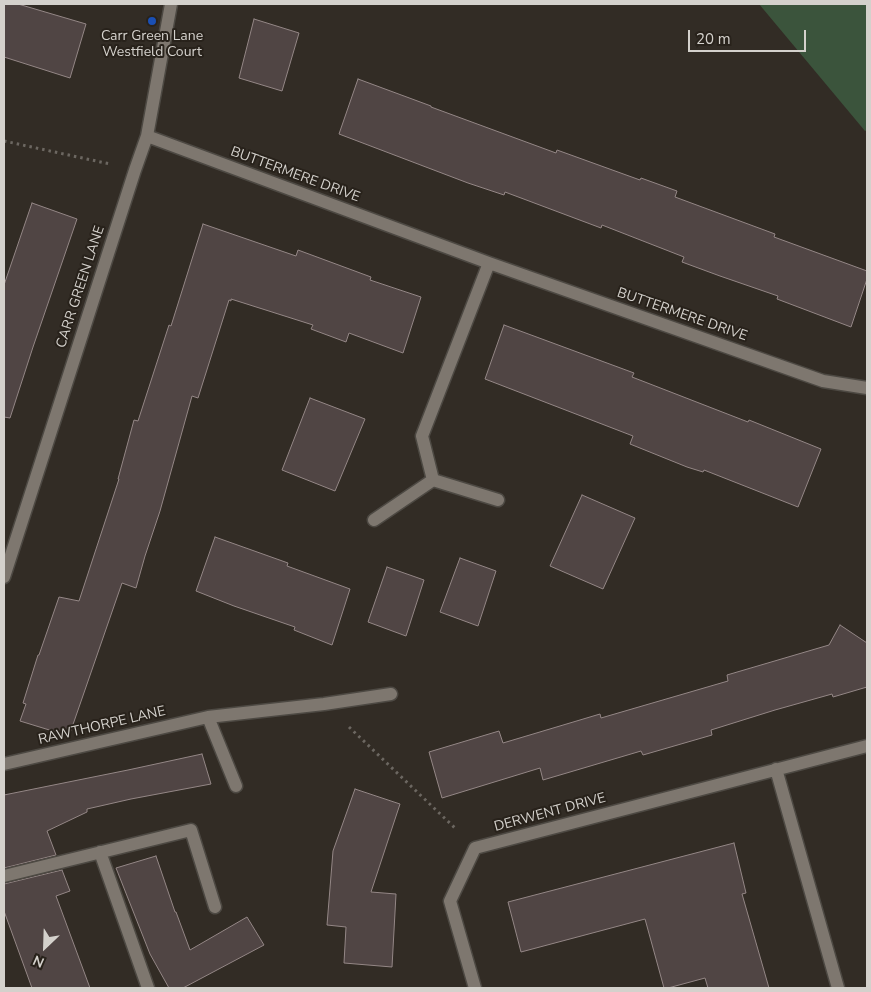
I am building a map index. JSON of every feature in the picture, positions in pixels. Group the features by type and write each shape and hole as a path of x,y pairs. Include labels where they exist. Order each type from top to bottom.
{"street":[{"name":"CARR GREEN LANE","path":"4,576 147,136 171,4"},
{"name":"BUTTERMERE DRIVE","path":"147,136 489,263 823,381 867,388"},
{"path":"432,480 422,436 489,263"},
{"path":"432,480 498,500"},
{"path":"374,520 432,480"},
{"name":"RAWTHORPE LANE","path":"4,764 208,717 324,704 391,694"},
{"path":"208,717 236,786"},
{"name":"DERWENT DRIVE","path":"475,848 867,746"},
{"path":"776,769 838,988"},
{"path":"4,876 191,830 215,907"},
{"path":"475,848 450,901 475,988"},
{"path":"100,852 148,988"}],"path":[{"path":"4,141 135,170"},
{"path":"324,704 475,848"}],"green space":[{"path":"759,4 867,4 867,130 865,131"}],"building":[{"path":"4,4 18,4 86,24 70,78 4,57"},
{"path":"254,19 299,33 282,91 239,78"},
{"path":"358,79 556,153 557,150 640,180 641,178 677,191 675,197 775,234 774,237 867,271 867,279 851,327 777,299 778,296 682,262 684,257 602,225 601,228 505,192 504,195 468,183 339,134"},
{"path":"32,203 77,219 10,418 4,417 4,285"},
{"path":"203,224 296,256 298,250 371,277 370,280 421,297 403,353 349,333 346,342 311,329 313,325 231,299 231,301 229,300 198,398 192,396 136,588 122,583 69,736 20,721 26,704 23,703 38,655 59,597 79,601 119,479 134,420 138,421 169,325 171,326"},
{"path":"504,325 634,373 632,377 821,449 798,507 704,470 703,472 687,467 630,444 633,436 485,379"},
{"path":"310,398 365,419 335,491 282,470"},
{"path":"582,495 635,518 603,589 550,566"},
{"path":"215,537 288,563 287,566 350,589 332,645 294,630 295,627 196,591"},
{"path":"460,558 496,571 478,626 440,612"},
{"path":"387,567 424,580 406,636 368,622"},
{"path":"840,625 867,643 867,687 833,697 832,694 775,710 711,730 712,735 643,755 641,751 543,780 540,768 442,798 429,752 499,731 503,743 600,714 601,718 728,681 727,675 829,645"},
{"path":"202,754 211,784 87,809 87,812 47,831 56,855 4,868 4,795"},
{"path":"355,789 400,804 371,892 396,894 392,967 344,963 346,927 327,925 333,851"},
{"path":"734,843 746,893 742,894 769,988 708,988 705,978 664,988 645,919 521,952 508,902"},
{"path":"156,856 190,950 247,917 264,945 183,988 169,988 150,954 116,868"},
{"path":"62,870 70,891 56,896 90,988 32,988 4,911 4,884"}],"place":[{"name":"Carr Green Lane Westfield Court","path":"152,21"}]}
